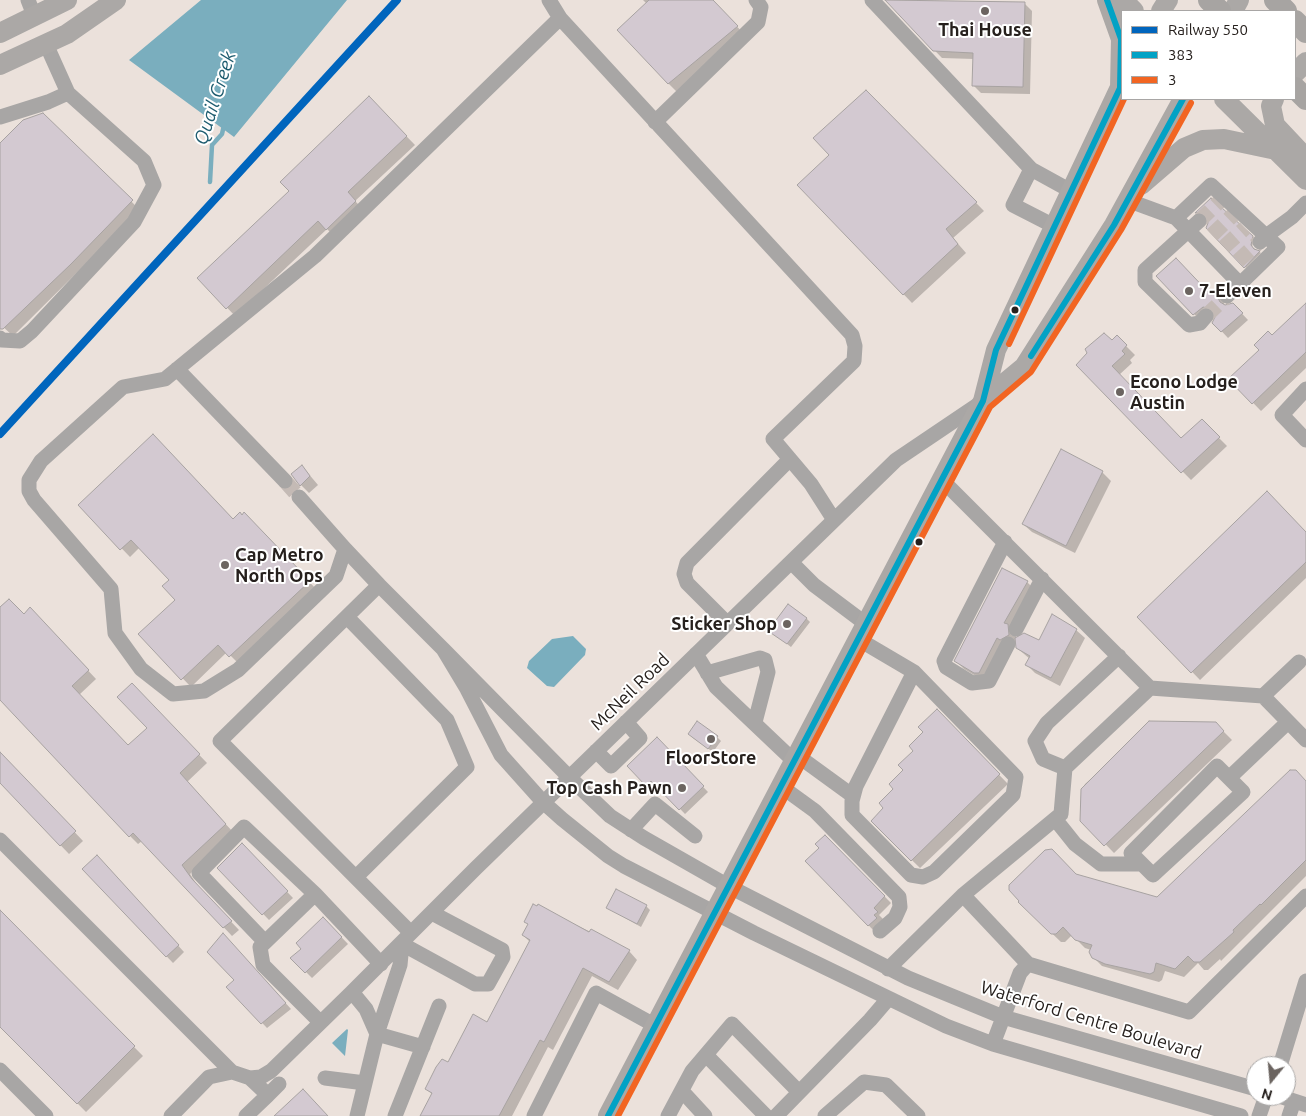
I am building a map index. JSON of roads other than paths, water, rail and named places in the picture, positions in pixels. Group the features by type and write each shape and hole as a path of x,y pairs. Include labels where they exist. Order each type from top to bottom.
{"highway":[{"path":"1209,0 1219,10"},
{"path":"1275,0 1285,10"},
{"path":"1296,22 1306,32"},
{"path":"1296,89 1306,99"}],"main road":[{"path":"0,33 32,9 67,0"},
{"path":"0,65 67,34 116,0"},
{"path":"608,1116 730,887 983,401 996,350 1121,86 1121,39 1106,0"},
{"path":"1123,0 1133,10"},
{"path":"32,9 46,44"},
{"path":"1296,73 1306,62"},
{"path":"983,401 1024,367 1129,197 1182,100"},
{"path":"1225,100 1306,180"},
{"path":"1274,100 1271,106 1275,125 1306,158"},
{"path":"1129,197 1184,148 1203,140 1224,139 1276,150"}],"street":[{"path":"549,0 560,18 852,335 855,346 854,361 773,439 812,484 834,520"},
{"path":"655,122 758,22 761,7 756,0"},
{"path":"872,0 1031,169 1071,190"},
{"path":"345,549 336,576 238,670 204,691 173,694 141,669 115,633 111,589 34,500 29,490 29,480 41,461 123,387 165,379 315,256 560,18"},
{"path":"0,338 2,340 20,341 32,331 134,222 154,185 144,160 68,93 46,44"},
{"path":"0,117 48,102 68,93"},
{"path":"1031,169 1013,204 1054,226"},
{"path":"1176,218 1211,185 1222,199 1263,239 1278,247 1227,296"},
{"path":"1129,197 1176,218 1187,232 1207,240 1233,266 1240,284"},
{"path":"1263,239 1292,217 1306,203"},
{"path":"1199,221 1145,270 1145,282 1189,325 1200,323 1206,316"},
{"path":"177,369 285,482"},
{"path":"1306,389 1282,415 1306,440"},
{"name":"McNeil Road","path":"246,1116 320,1022 381,964 543,802 896,460 983,401"},
{"path":"727,624 687,583 684,574 687,563 790,459"},
{"path":"942,479 1150,688 1263,696 1306,740"},
{"path":"299,497 379,585 443,649 468,689 502,755 543,802 608,856 716,913 946,1026 993,1044 1241,1116"},
{"path":"1005,542 944,660 946,667 972,683 988,681 1008,644"},
{"path":"791,562 862,632 914,672 1016,776 1014,795 934,872 923,877 911,875 852,815 853,796 856,786 914,672"},
{"path":"1016,629 1042,579"},
{"path":"379,585 220,741 356,878 407,938 475,984 488,984 504,957 502,950 432,913"},
{"path":"347,617 447,720 467,767 356,878"},
{"name":"Waterford Centre Boulevard","path":"443,649 610,816 630,830 730,887 888,969 1003,1017 1246,1086"},
{"path":"696,654 716,687 754,722 796,759 853,796"},
{"path":"1065,768 1043,759 1035,740 1046,723 1119,656"},
{"path":"707,673 760,658 765,660 768,672 754,722"},
{"path":"1263,696 1304,662"},
{"path":"888,969 963,895 1061,814 1065,768 1150,688"},
{"path":"596,751 611,766 640,738 626,722"},
{"path":"1229,778 1288,722"},
{"path":"1217,766 1229,778 1243,792 1152,875 1131,853 1217,766"},
{"path":"782,787 815,811 899,897 900,907 895,918 880,931"},
{"path":"630,830 655,804 695,836"},
{"path":"1055,819 1075,844 1101,864 1141,864"},
{"path":"265,942 199,873 244,827 315,894 381,964"},
{"path":"0,840 232,1072 250,1078 261,1077 272,1083"},
{"path":"315,894 260,947 263,965 320,1022"},
{"path":"963,895 1028,964 1189,1012 1306,896"},
{"path":"357,1116 377,1034 407,938"},
{"path":"993,1044 1020,973 1028,964"},
{"path":"1283,1056 1306,981"},
{"path":"352,992 366,1009 377,1034"},
{"path":"534,1116 596,993 656,1026"},
{"path":"776,1116 870,1020 888,999"},
{"path":"394,1116 439,1006"},
{"path":"668,1116 692,1071 732,1024 799,1092"},
{"path":"377,1034 423,1047"},
{"path":"706,1055 766,1116"},
{"path":"0,1070 46,1116"},
{"path":"171,1116 210,1077 232,1072"},
{"path":"325,1078 365,1083"},
{"path":"825,1116 864,1082 886,1085 918,1116"},
{"path":"682,1091 705,1116"},
{"path":"1289,1116 1300,1103"}],"water":[{"path":"201,0 347,0 234,137 129,60"},
{"path":"573,636 586,649 585,655 554,687 547,686 527,668 529,661 552,639"},
{"path":"348,1030 345,1056 332,1043"}],"waterway":[{"name":"Quail Creek","path":"210,182 212,145 222,134 224,125"}],"tunnel":[{"path":"1199,221 1220,201"},
{"path":"1212,235 1233,215"},
{"path":"1224,247 1245,228"},
{"path":"1238,261 1259,242"},
{"path":"1206,316 1227,296"},
{"path":"285,481 299,497"}],"rail line":[{"name":"550","path":"0,434 397,0"}],"place":[{"name":"Thai House","path":"985,11"},
{"name":"7-Eleven","path":"1189,291"},
{"name":"Econo Lodge Austin","path":"1120,392"},
{"name":"Cap Metro North Ops","path":"225,565"},
{"name":"Sticker Shop","path":"787,624"},
{"name":"FloorStore","path":"711,739"},
{"name":"Top Cash Pawn","path":"682,788"}]}
